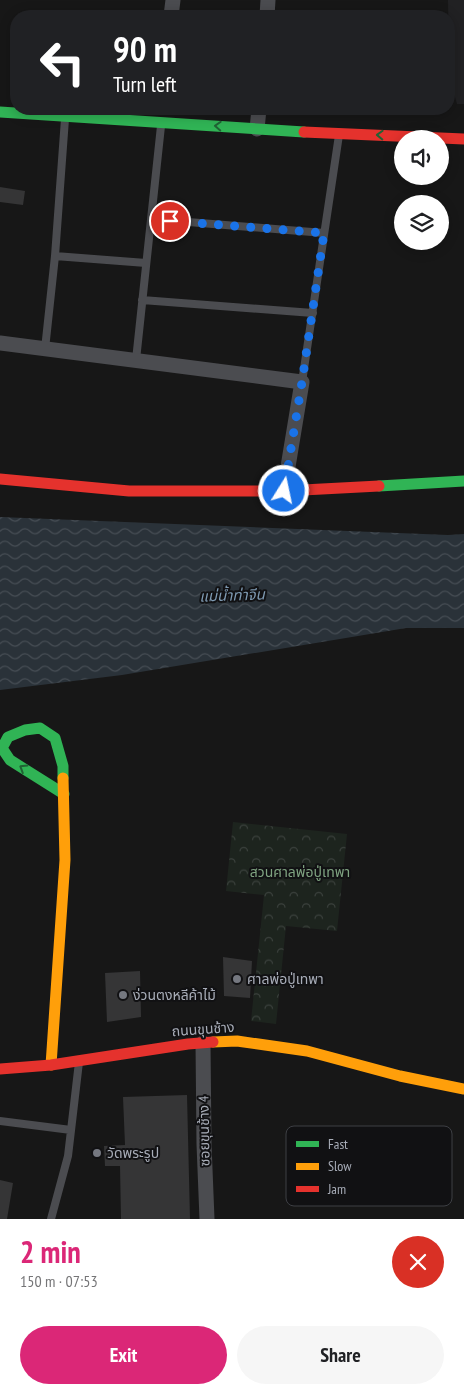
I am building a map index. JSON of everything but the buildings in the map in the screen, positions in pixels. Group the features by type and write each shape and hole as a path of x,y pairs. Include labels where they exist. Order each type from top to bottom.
{"street":[{"path":"40,115 66,117 162,116 257,129 464,139"},
{"path":"257,129 258,115"},
{"path":"0,343 302,382 284,491"},
{"path":"0,479 129,491 284,491 464,481"},
{"path":"51,1065 65,860 64,794 63,766 56,738 40,728 25,730 8,737 2,748 10,760 64,794"},
{"name":"ถนนขุนช้าง","path":"0,1068 51,1065 188,1044 237,1041 307,1051 400,1076 464,1089"},
{"name":"ซอยขุนช้าง 4","path":"203,1043 207,1219"}],"lane":[{"path":"136,360 162,116"},
{"path":"45,349 55,256 66,117"},
{"path":"302,382 339,134"},
{"path":"151,219 324,233"},
{"path":"55,256 146,263"},
{"path":"142,300 313,313"},
{"path":"51,1219 68,1156 80,1061"},
{"path":"0,1121 71,1130"}],"shaded area":[{"path":"448,0 464,0 464,104 457,104 455,97 455,10 448,10"}],"green space":[{"name":"สวนศาลพ่อปู่เทพา","path":"233,822 347,834 337,931 286,926 276,1024 251,1021 264,895 226,891"}],"water":[{"name":"แม่น้ำท่าจีน","path":"0,517 448,535 464,534 464,628 406,628 122,675 0,690"}],"traffic: fast":[{"path":"0,112 10,113"},
{"path":"46,115 304,132"},
{"path":"379,486 464,481"},
{"path":"63,778 63,766 55,738 40,728 25,730 8,737 2,748 10,760 64,794"}],"traffic: slow":[{"path":"51,1065 65,860 63,778"},
{"path":"213,1042 237,1041 307,1051 400,1076 464,1089"}],"traffic: jam":[{"path":"304,132 464,139"},
{"path":"0,479 129,491 284,491 379,486"},
{"path":"0,1069 51,1065 188,1044 213,1042"}],"place":[{"name":"ศาลพ่อปู่เทพา","path":"237,979"},
{"name":"ง่วนตงหลีค้าไม้","path":"123,995"},
{"name":"วัดพระรูป","path":"97,1153"}],"route":[{"path":"170,221 324,233 284,491"}]}
